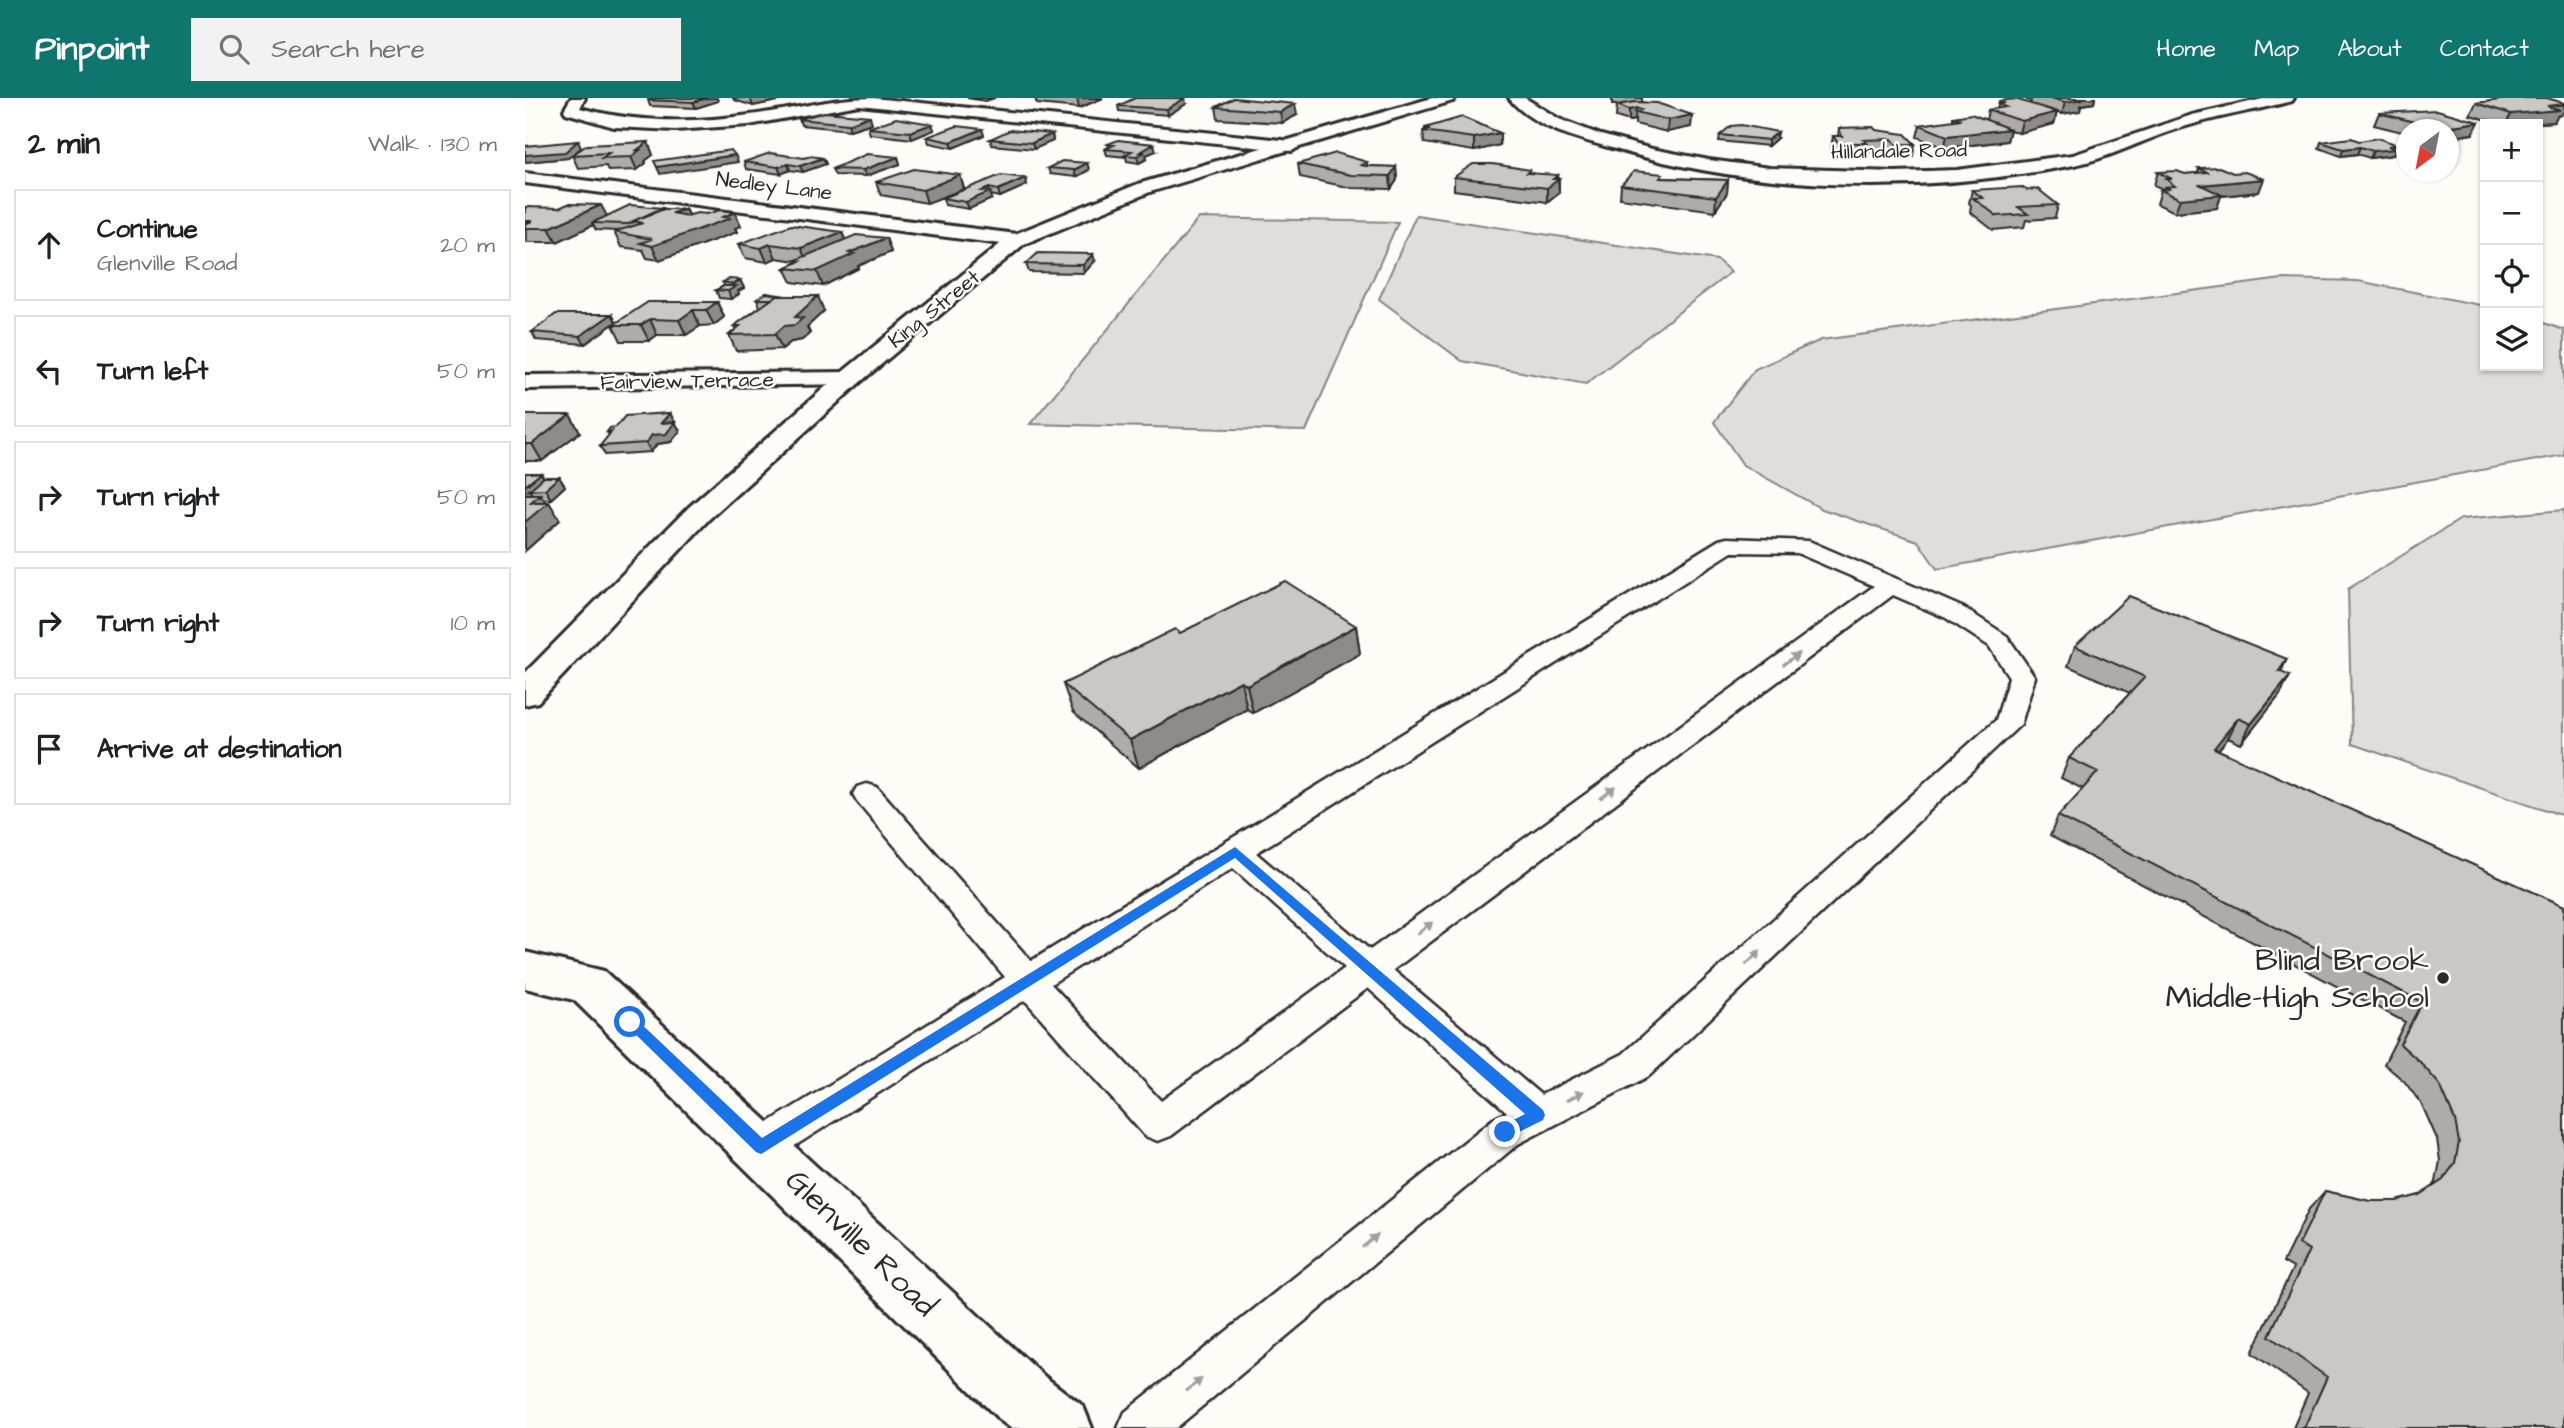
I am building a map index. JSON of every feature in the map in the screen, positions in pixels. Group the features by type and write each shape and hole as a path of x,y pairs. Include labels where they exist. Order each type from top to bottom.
{"street":[{"path":"578,98 571,110 614,122 675,125 749,120 865,100 1292,146"},
{"name":"King Street","path":"525,694 699,513 849,379 1017,240 1144,188 1448,98"},
{"name":"Hillandale Road","path":"1516,98 1530,111 1555,124 1630,150 1752,170 1897,178 1959,175 2076,160 2172,126 2287,98"},
{"name":"Nedley Lane","path":"525,178 1017,240"},
{"name":"Fairview Terrace","path":"525,382 849,379"},
{"name":"Glenville Road","path":"525,970 587,984 1023,1399 1061,1428"}],"lane":[{"path":"761,1147 1727,545 1801,547 1955,613 1998,641 2022,677 2008,724 1636,1065 1505,1132 1141,1428"},
{"path":"867,794 1028,981 1158,1124 1891,585"},
{"path":"1235,852 1537,1115"}],"shaded area":[{"path":"1416,215 1717,260 1731,272 1586,384 1462,361 1379,299"},
{"path":"1199,218 1398,222 1306,431 1030,424"},
{"path":"2282,279 2358,281 2480,305 2480,371 2543,371 2543,323 2564,330 2564,455 1937,569 1918,541 1822,509 1743,465 1714,422 1755,369 1821,340"},
{"path":"2564,510 2564,816 2352,744 2348,589 2461,519"}],"building":[{"path":"707,98 693,102 648,100"},
{"path":"1135,98 1185,98 1167,109 1118,106"},
{"path":"1234,98 1295,104 1280,112 1216,107"},
{"path":"2051,98 2079,98 2083,99 2065,102"},
{"path":"2505,98 2547,98 2564,104 2547,106 2560,110 2511,114 2476,103"},
{"path":"2015,99 2057,112 2022,121 1988,110 2006,107 1998,104 2005,103 1999,101"},
{"path":"1657,103 1692,115 1668,120 1636,112 1641,110 1636,108 1629,110 1617,105"},
{"path":"2437,110 2479,122 2459,125 2459,119 2403,119 2379,113"},
{"path":"825,112 870,116 848,124 799,119"},
{"path":"1971,114 2010,129 1947,136 1920,125 1961,119 1953,117"},
{"path":"1462,117 1500,133 1474,138 1423,131 1430,129 1425,128"},
{"path":"896,118 932,124 910,132 868,128"},
{"path":"1741,125 1778,132 1768,140 1720,135 1731,126"},
{"path":"957,126 982,129 951,142 927,137"},
{"path":"1873,127 1876,130 1905,134 1915,144 1896,144 1892,139 1864,140 1867,143 1838,143 1833,136 1842,136 1839,128"},
{"path":"1010,130 1052,134 1032,143 990,139"},
{"path":"2378,138 2396,144 2388,146 2396,149 2343,149 2321,142"},
{"path":"1118,140 1154,144 1137,156 1125,155 1132,151 1105,149 1114,145 1108,144"},
{"path":"578,141 565,152 525,155 525,146"},
{"path":"648,142 631,157 602,158 609,153 572,155 587,145"},
{"path":"731,150 735,155 657,167 654,161"},
{"path":"770,153 823,158 800,166 788,164 778,167 744,162"},
{"path":"1336,153 1367,162 1361,165 1396,167 1390,176 1351,175 1298,164"},
{"path":"867,154 898,157 863,170 832,169"},
{"path":"1062,161 1087,163 1074,170 1048,168"},
{"path":"1473,164 1530,170 1527,173 1558,175 1553,179 1559,179 1547,188 1454,177"},
{"path":"2219,167 2233,173 2245,172 2264,179 2201,185 2222,195 2180,199 2161,190 2175,186 2166,179 2172,179 2158,172 2177,171 2185,174 2207,172 2199,168"},
{"path":"914,169 960,175 923,190 876,182"},
{"path":"1634,171 1663,174 1660,178 1728,180 1716,197 1621,185"},
{"path":"1001,175 1025,178 998,190 989,188 982,191 990,192 966,202 943,198"},
{"path":"2022,187 2027,190 2038,189 2058,205 2018,207 2028,214 1997,216 1973,198 1983,198 1972,190"},
{"path":"568,204 601,205 549,228 525,228 525,224 532,221 525,221 525,207 559,208"},
{"path":"630,205 662,208 628,224 592,223"},
{"path":"664,209 685,209 672,213 687,216 720,210 735,212 723,217 731,218 652,246 640,243 652,239 614,232 643,223 633,221"},
{"path":"791,225 842,232 801,248 770,244 761,248 739,244"},
{"path":"856,235 886,238 849,253 854,254 817,271 785,268 800,261 796,260"},
{"path":"1038,253 1093,254 1083,265 1026,264"},
{"path":"729,279 740,280 733,284 723,282"},
{"path":"724,286 736,286 728,291 716,290"},
{"path":"766,293 786,296 757,299"},
{"path":"776,296 818,296 795,317 803,318 795,325 784,326 775,334 729,335 740,326 734,326"},
{"path":"648,302 717,302 706,310 693,310 679,320 650,319 641,325 613,325"},
{"path":"556,314 612,314 580,336 532,332"},
{"path":"670,413 661,423 675,422 666,434 652,435 646,443 600,446 612,431 607,432 610,428 616,427 625,416"},
{"path":"525,415 570,415 532,444 525,444"},
{"path":"525,473 541,473 525,486"},
{"path":"544,477 559,477 545,489 529,490"},
{"path":"525,494 540,494 531,502 549,502 525,522"},
{"path":"1285,581 1356,626 1247,685 1241,681 1130,740 1063,684 1175,629 1180,633"},
{"name":"Blind Brook Middle-High School","path":"2129,596 2287,659 2279,671 2290,676 2251,724 2238,718 2214,748 2564,906 2564,1428 2304,1428 2327,1377 2269,1336 2309,1250 2299,1244 2325,1191 2370,1201 2397,1201 2420,1195 2443,1180 2455,1163 2459,1142 2455,1120 2440,1085 2400,1044 2422,1002 2058,816 2098,772 2069,758 2145,677 2075,646"}],"place":[{"name":"Blind Brook Middle-High School","path":"2443,978"}],"route":[{"path":"630,1022 761,1147 1235,852 1537,1115 1505,1132"}]}
